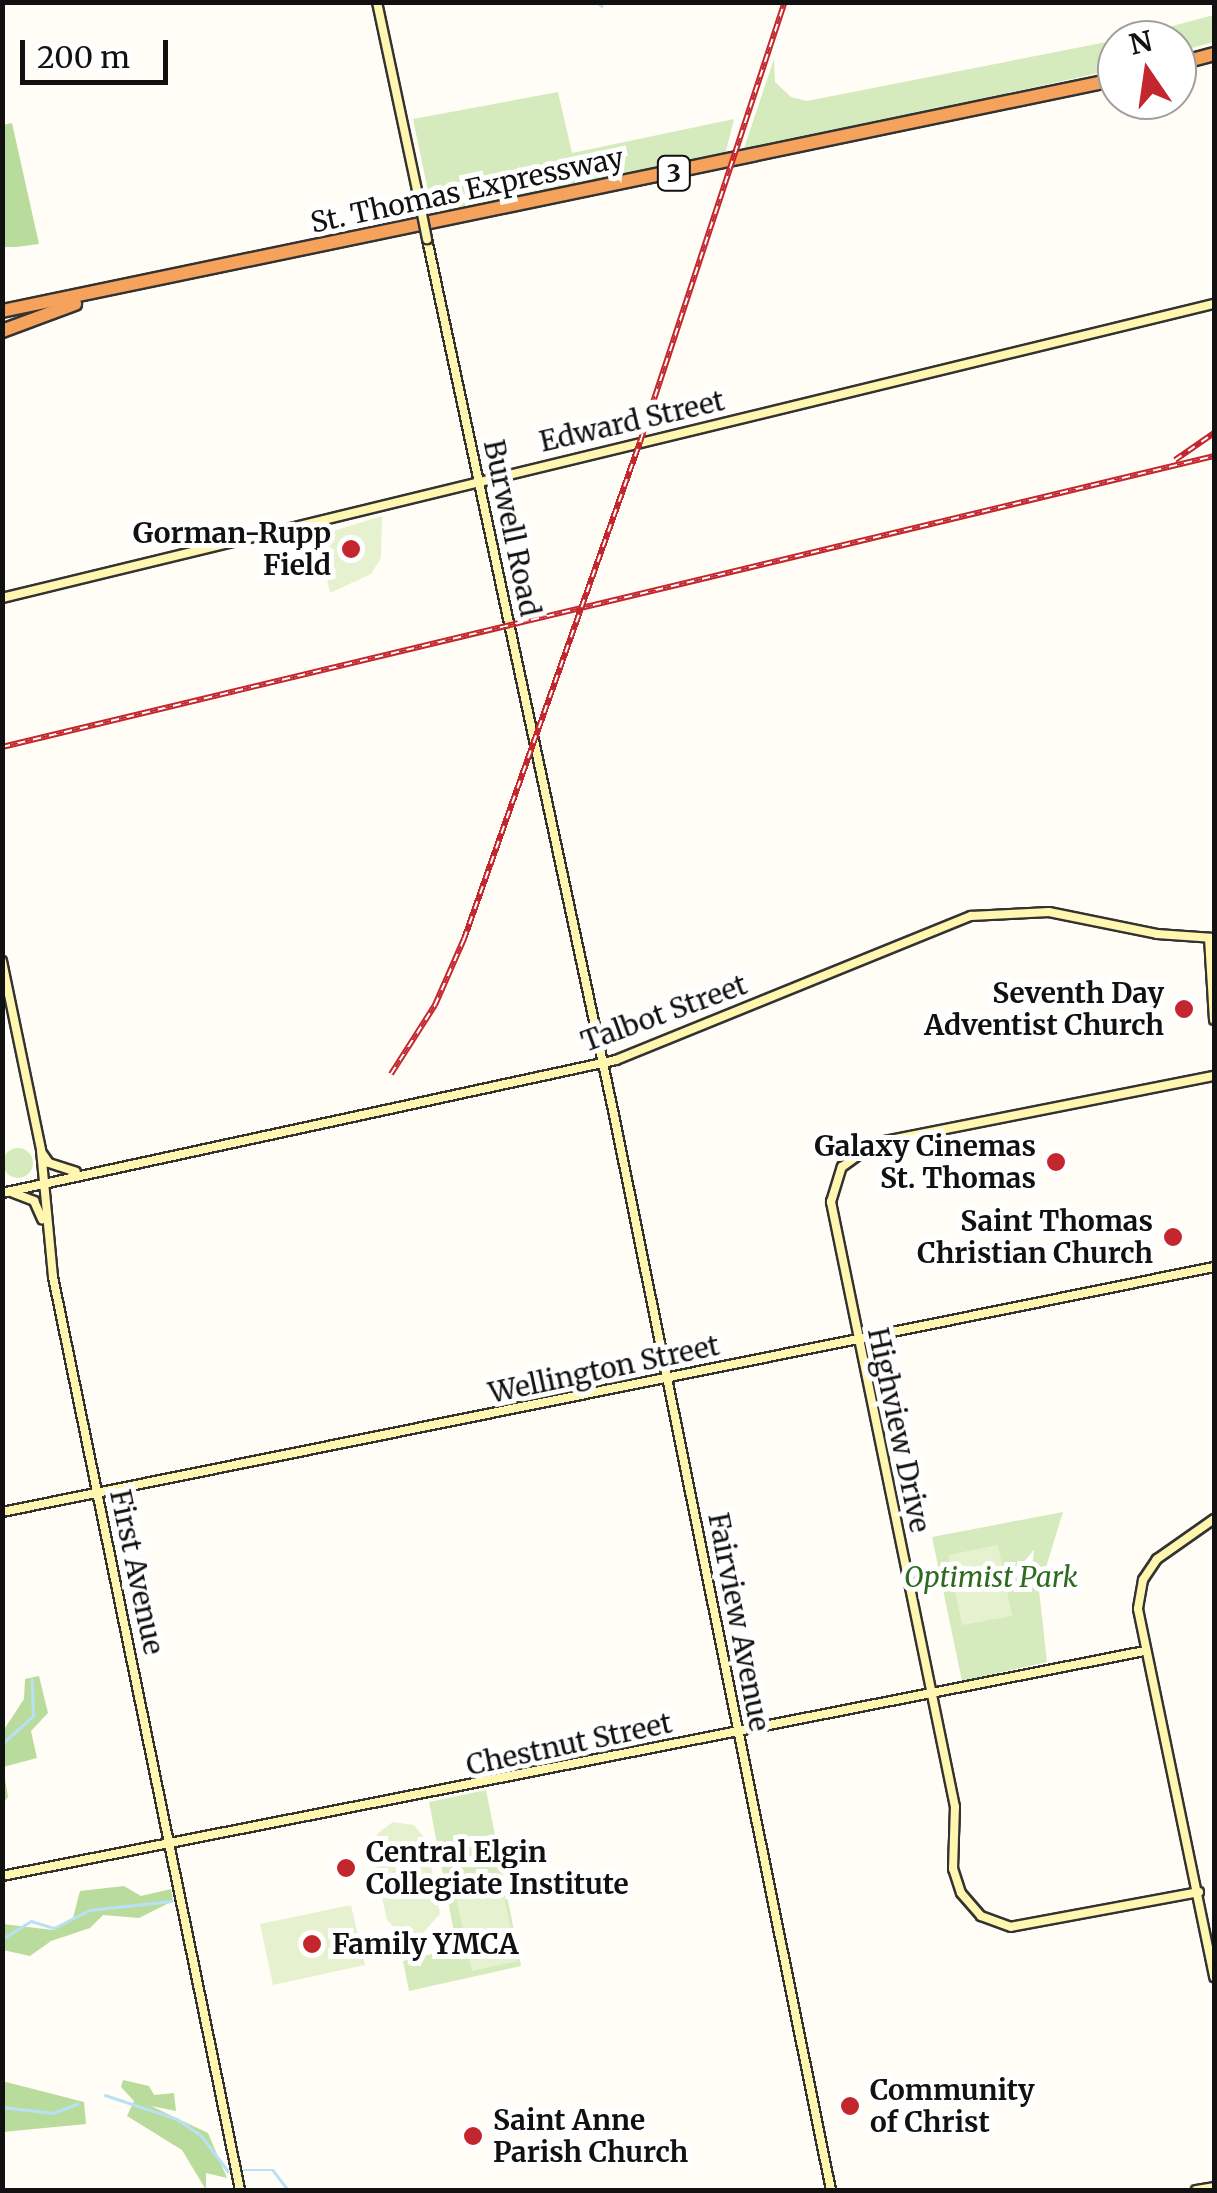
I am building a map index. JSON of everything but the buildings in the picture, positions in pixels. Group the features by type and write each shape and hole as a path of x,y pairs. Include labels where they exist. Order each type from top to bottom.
{"highway":[{"name":"St. Thomas Expressway","path":"2,308 1097,83"},
{"path":"2,331 84,301 230,264"}],"street":[{"name":"Burwell Road","path":"377,2 604,1063"},
{"name":"Edward Street","path":"2,598 1214,304"},
{"name":"Talbot Street","path":"5,1192 604,1063 952,921 1010,910 1212,938"},
{"path":"1212,938 1214,1020"},
{"name":"First Avenue","path":"2,961 40,1150 46,1228 97,1492 240,2190"},
{"name":"Fairview Avenue","path":"604,1063 832,2190"},
{"name":"Highview Drive","path":"1198,1892 1021,1926 981,1916 954,1875 956,1811 831,1202 836,1176 856,1153 881,1142 1214,1076"},
{"path":"40,1150 49,1163 85,1174"},
{"path":"5,1192 33,1200 46,1228"},
{"name":"Wellington Street","path":"2,1512 1214,1267"},
{"path":"1214,1519 1163,1553 1147,1572 1138,1609 1214,1977"},
{"name":"Chestnut Street","path":"2,1876 1145,1651"},
{"path":"1196,2190 1214,2187"}],"green space":[{"path":"1214,15 1214,42 1197,47 1195,20"},
{"path":"1097,44 1097,73 743,151 774,59 775,82 791,97 807,101"},
{"path":"558,92 572,153 734,119 725,155 433,215 413,119"},
{"path":"12,123 39,244 2,247 3,125"},
{"name":"Gorman-Rupp Field","path":"382,516 381,558 371,574 330,593 317,536"},
{"path":"18,1148 28,1153 33,1163 28,1173 18,1178 8,1173 3,1163 8,1153"},
{"name":"Optimist Park","path":"1063,1512 1039,1590 1047,1662 962,1681 932,1537"},
{"path":"998,1545 1012,1616 962,1625 948,1555"},
{"path":"39,1676 48,1713 31,1731 37,1758 3,1767 3,1731 24,1699 25,1679"},
{"path":"3,1767 8,1797 3,1803"},
{"path":"486,1790 521,1966 409,1991 403,1961 457,1948 429,1802"},
{"path":"393,1822 414,1825 426,1840 440,1914 420,1936 399,1933 387,1920 372,1851 378,1833"},
{"path":"500,1879 518,1961 472,1971 454,1888"},
{"path":"124,1886 141,1896 171,1889 173,1901 139,1918 103,1915 90,1928 51,1941 30,1956 3,1950 3,1924 53,1930 73,1918 80,1891"},
{"name":"Family YMCA","path":"351,1905 365,1965 273,1985 260,1924"},
{"path":"123,2080 149,2086 154,2095 174,2093 176,2111 151,2106 208,2133 227,2178 206,2173 206,2190 182,2150 127,2116 134,2101 121,2087"},
{"path":"2,2081 84,2102 86,2124 3,2132"}],"waterway":[{"path":"538,2 565,2"},
{"path":"597,2 602,6"},
{"path":"2,1744 33,1716 32,1680"},
{"path":"2,1939 31,1921 54,1928 89,1910 172,1901"},
{"path":"105,2095 177,2119 201,2135 228,2171"},
{"path":"2,2107 53,2113 77,2104"},
{"path":"244,2170 273,2170 288,2190"}],"railway":[{"path":"391,1074 435,1005 464,939 640,442 785,2"},
{"path":"1175,460 1214,433"},
{"path":"2,747 1214,456"}],"place":[{"name":"Gorman-Rupp Field","path":"351,549"},
{"name":"Seventh Day Adventist Church","path":"1184,1009"},
{"name":"Galaxy Cinemas St. Thomas","path":"1056,1162"},
{"name":"Saint Thomas Christian Church","path":"1173,1237"},
{"name":"Central Elgin Collegiate Institute","path":"346,1868"},
{"name":"Family YMCA","path":"312,1944"},
{"name":"Community of Christ","path":"850,2106"},
{"name":"Saint Anne Parish Church","path":"473,2136"}]}
